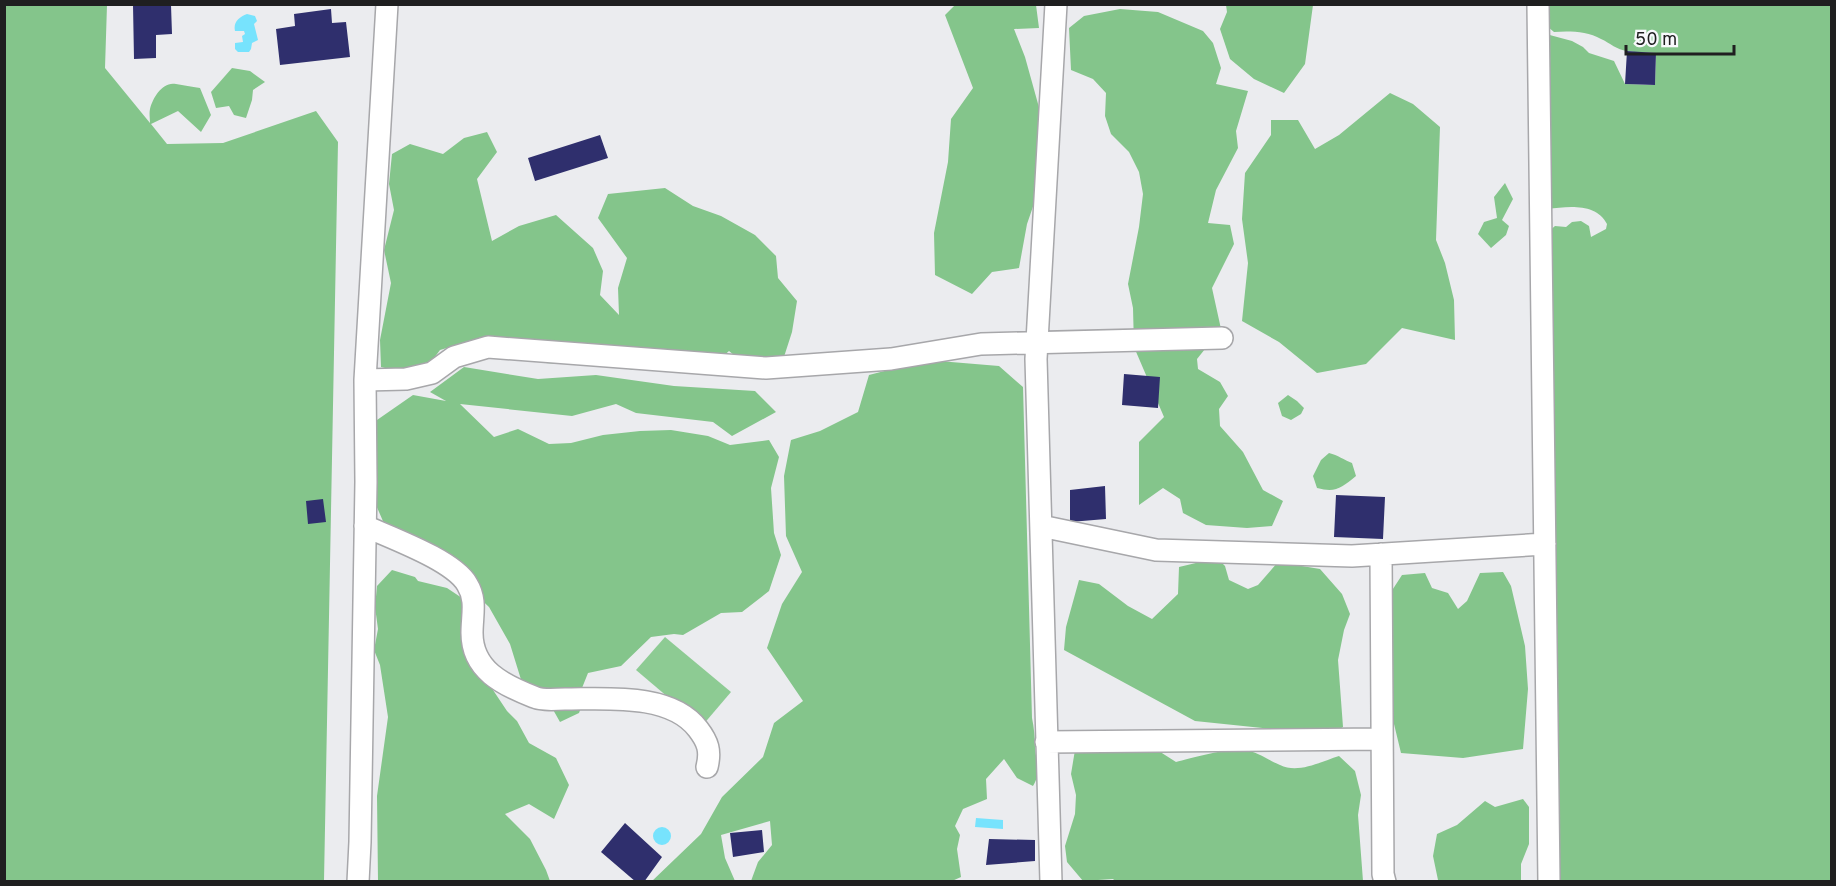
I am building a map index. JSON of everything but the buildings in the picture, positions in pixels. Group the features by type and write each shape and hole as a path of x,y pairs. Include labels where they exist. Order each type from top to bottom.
{"street":[{"path":"358,882 366,380 387,4"},
{"path":"1051,882 1037,343 1056,4"},
{"path":"1538,4 1550,882"},
{"path":"366,380 406,379 432,373 454,357 488,347 766,368 891,359 981,344 1222,338"},
{"path":"365,526 433,557 467,582 473,596 475,612 472,633 474,654 486,670 506,686 537,699 627,700 675,709 692,720 706,739 710,749 707,767"},
{"path":"1041,526 1156,550 1352,556 1545,544"},
{"path":"1381,554 1383,874 1385,882"},
{"path":"1046,742 1382,739"}],"green space":[{"path":"5,5 107,5 105,68 150,123 151,104 163,87 171,84 200,88 211,115 201,132 178,111 151,124 167,144 223,143 316,111 338,142 324,881 5,882"},
{"path":"955,5 1036,5 1039,28 1014,29 1025,57 1040,111 1047,166 1027,224 1019,268 992,272 972,294 935,275 934,233 948,162 951,119 973,88 945,15"},
{"path":"1226,5 1313,5 1305,64 1284,93 1254,79 1230,59 1220,29 1227,12"},
{"path":"1539,5 1831,5 1831,881 1555,881 1548,232 1555,226 1566,227 1572,222 1581,221 1589,226 1591,237 1606,229 1607,224 1596,212 1589,209 1564,207 1548,209 1546,34 1572,41 1589,53 1614,61 1625,84 1655,85 1656,53 1623,50 1596,36 1584,33 1554,32 1548,27"},
{"path":"1120,9 1158,12 1203,31 1213,43 1221,68 1216,84 1248,91 1236,131 1238,148 1216,190 1208,223 1230,225 1234,244 1212,288 1221,329 1197,359 1198,369 1220,382 1228,396 1219,409 1220,426 1243,452 1263,490 1283,501 1272,526 1247,528 1206,525 1183,513 1180,499 1163,488 1139,505 1139,442 1164,417 1134,347 1133,308 1128,284 1143,194 1139,172 1129,152 1111,134 1105,116 1106,93 1093,79 1071,70 1069,28 1084,16"},
{"path":"232,68 250,71 265,82 253,90 246,118 234,115 229,106 216,108 211,92"},
{"path":"1390,93 1413,104 1440,127 1436,240 1445,263 1454,300 1455,340 1402,328 1366,364 1317,373 1279,342 1242,321 1248,263 1242,219 1245,173 1271,135 1271,120 1298,120 1315,149 1339,135"},
{"path":"487,132 497,152 477,179 492,241 519,226 556,215 593,248 603,271 600,295 619,315 618,288 627,258 598,218 608,194 665,188 693,206 721,216 755,235 776,256 778,278 797,301 792,332 782,363 745,364 729,351 710,368 651,352 633,370 588,359 560,364 546,363 474,340 440,350 420,377 381,367 380,340 391,283 384,250 394,210 389,184 392,154 410,144 443,154 464,138"},
{"path":"1505,183 1513,199 1502,220 1509,226 1506,235 1491,248 1478,234 1484,222 1497,218 1494,197"},
{"path":"927,360 999,366 1023,387 1032,718 1038,767 1036,781 1033,786 1017,778 1004,759 986,779 987,799 963,809 955,826 960,835 957,849 961,877 952,881 751,881 758,862 772,845 770,821 721,835 725,858 735,881 651,882 701,834 722,797 763,757 774,723 803,701 767,648 782,604 802,572 786,536 784,476 791,440 820,431 858,412 869,375"},
{"path":"464,367 538,379 596,375 674,386 755,391 776,412 732,436 713,422 636,413 616,404 572,416 460,404 494,437 518,429 549,444 571,443 603,435 671,430 708,436 730,445 769,440 779,457 771,488 774,533 781,555 769,591 742,612 721,613 683,635 651,637 621,666 588,673 580,693 582,705 579,713 560,722 547,699 523,686 510,644 489,607 468,587 389,535 366,482 377,420 413,395 446,401 430,392"},
{"path":"1288,395 1304,408 1301,414 1291,420 1282,416 1278,403"},
{"path":"1329,453 1352,463 1356,476 1338,488 1329,490 1317,488 1313,476 1321,460"},
{"path":"1217,558 1225,566 1229,580 1248,589 1258,585 1278,562 1320,569 1342,594 1350,614 1338,660 1343,727 1330,735 1195,721 1064,650 1066,627 1079,580 1099,584 1128,606 1152,619 1178,594 1179,567"},
{"path":"392,570 415,577 418,581 447,588 462,598 473,670 493,690 517,721 529,743 556,758 569,785 554,819 529,804 505,814 530,839 550,881 378,881 377,796 388,717 380,665 374,650 378,629 375,607 377,586"},
{"path":"1503,572 1511,586 1525,646 1528,689 1523,749 1463,758 1401,753 1394,724 1375,704 1391,592 1402,575 1425,573 1432,588 1448,593 1458,609 1467,601 1480,573"},
{"path":"665,637 731,692 702,726 636,670"},
{"path":"1076,744 1154,748 1176,762 1238,749 1259,754 1280,765 1294,768 1302,768 1339,756 1355,771 1361,795 1358,815 1363,881 1116,882 1113,879 1083,881 1067,862 1065,846 1075,814 1076,795 1071,774"},
{"path":"1523,799 1529,807 1529,844 1521,864 1521,881 1434,881 1438,880 1433,856 1437,834 1457,825 1485,801 1495,807"}],"water":[{"path":"247,14 255,16 257,21 254,24 258,40 252,43 249,52 238,52 235,49 235,43 243,42 242,36 245,34 244,31 235,31 235,25 239,18"},
{"path":"976,818 1003,820 1003,829 975,827"},
{"path":"662,827 668,830 671,836 668,842 662,845 656,842 653,836 656,830"}]}
